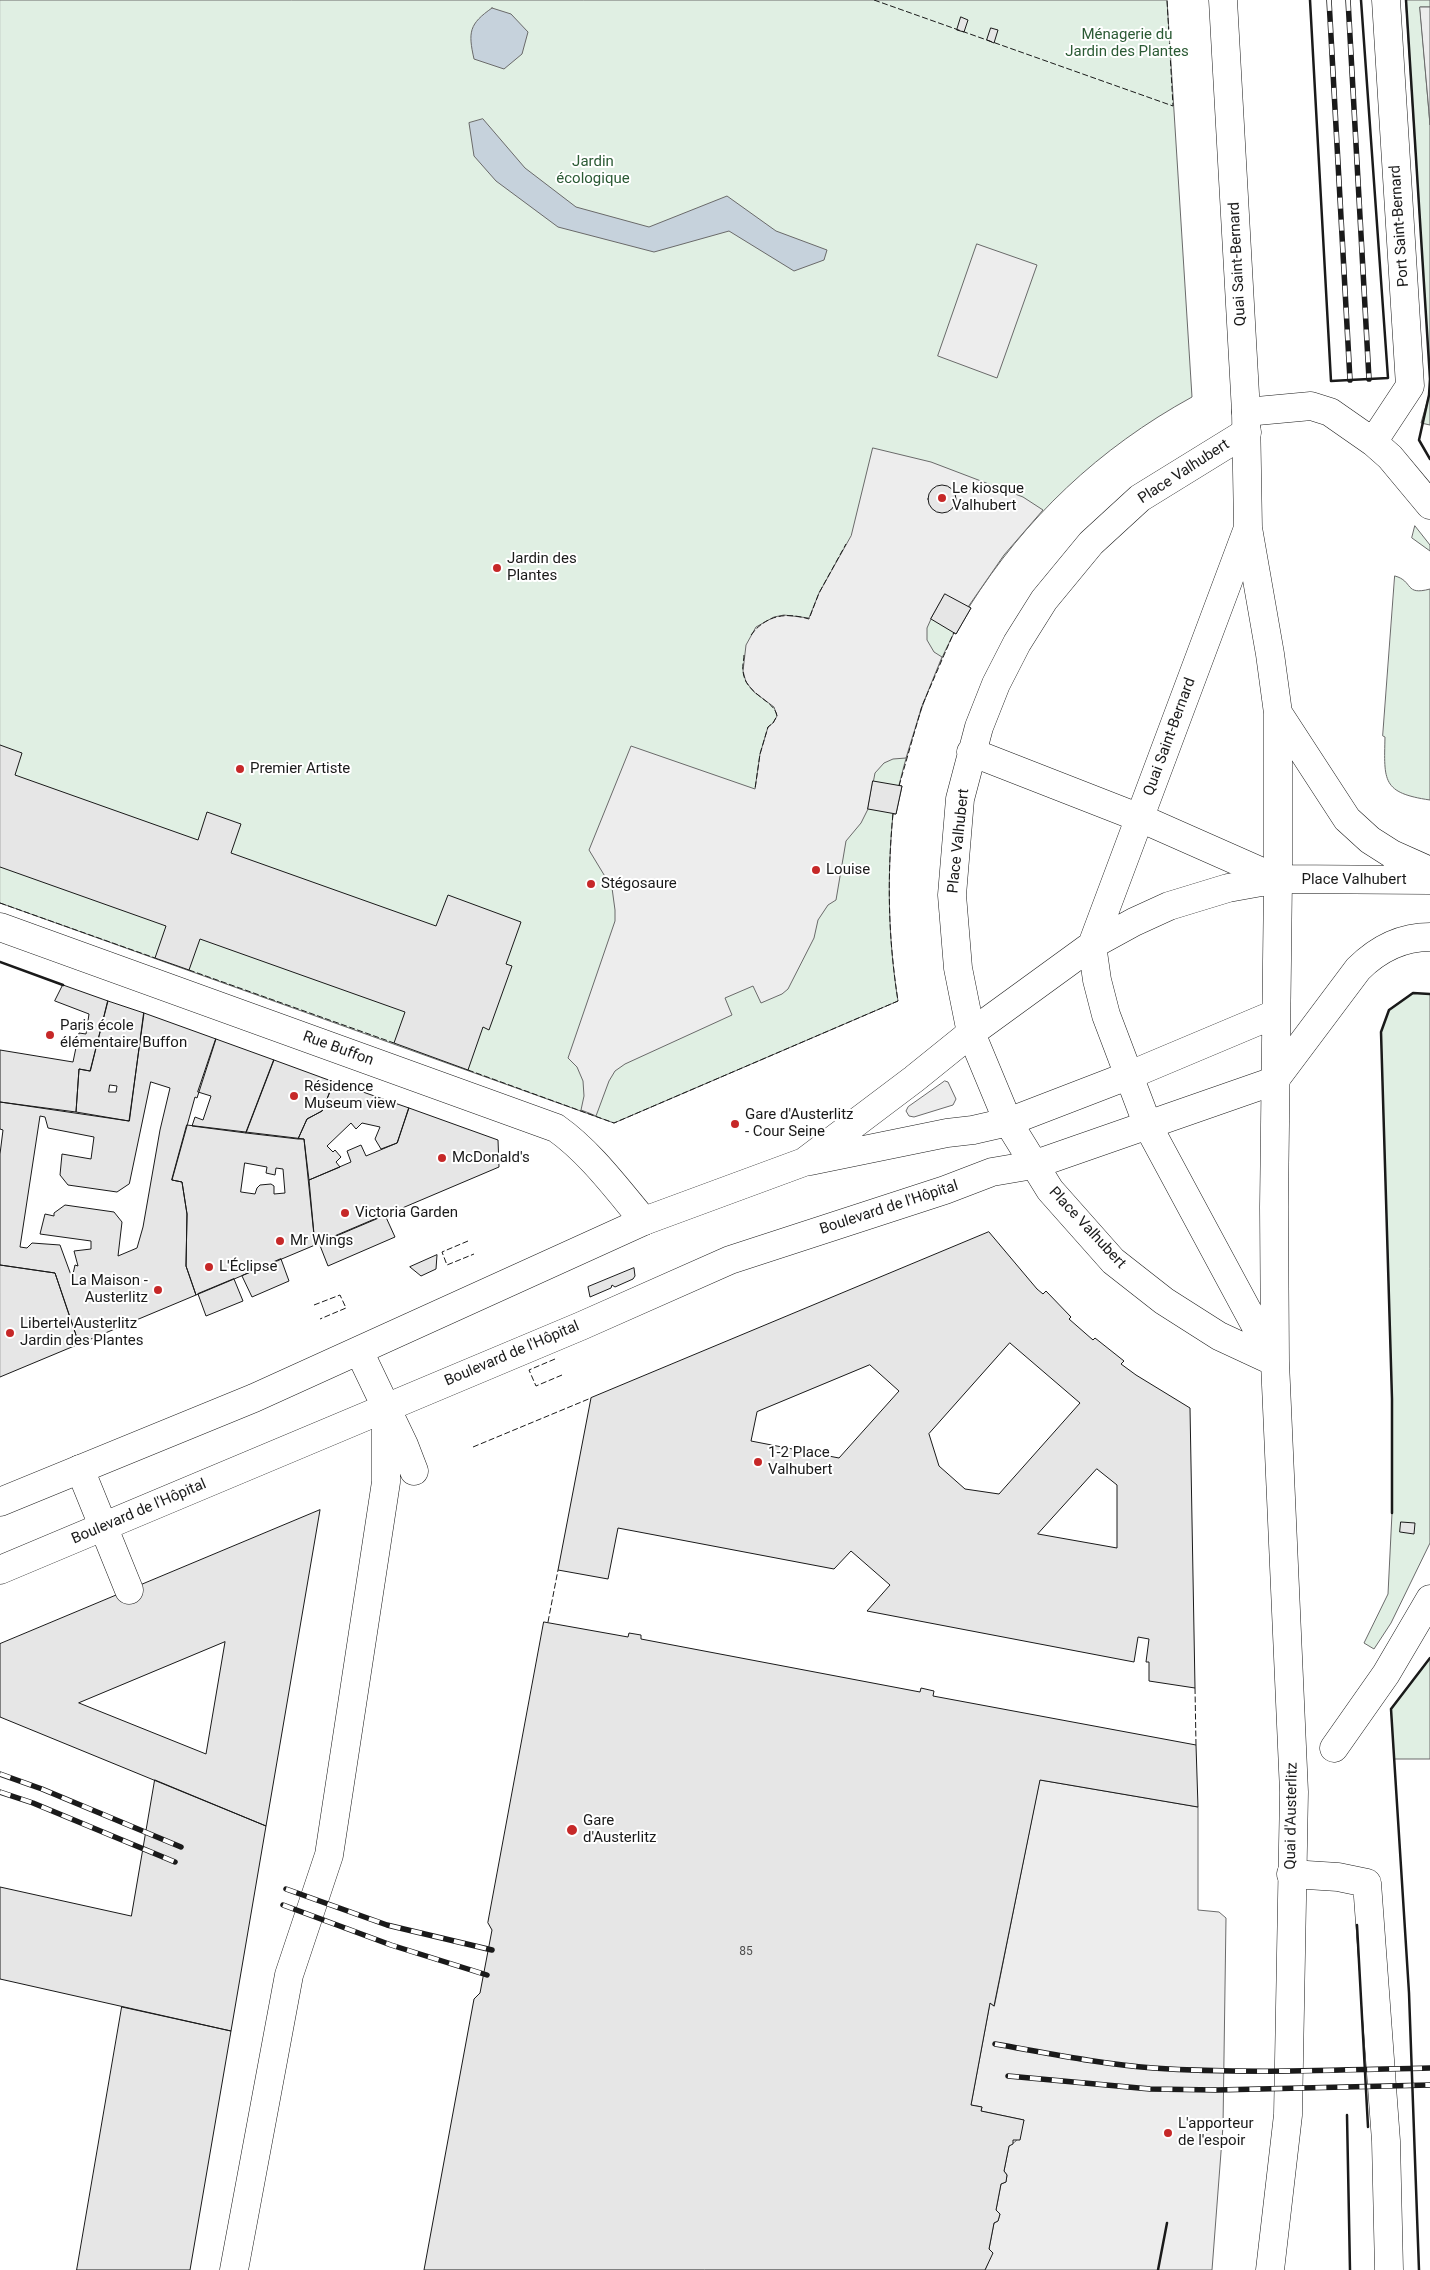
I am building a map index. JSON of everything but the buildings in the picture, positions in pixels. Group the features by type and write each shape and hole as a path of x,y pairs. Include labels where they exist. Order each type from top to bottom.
{"main road":[{"name":"Quai Saint-Bernard","path":"1223,0 1246,422 1248,528 1270,654 1278,713 1278,879"},
{"name":"Port Saint-Bernard","path":"1374,442 1410,386 1386,0"},
{"path":"1246,422 1311,406 1322,408 1374,442 1423,496"},
{"name":"Place Valhubert","path":"1246,422 1140,498 1091,543 1044,600 1017,643 996,684 972,752 960,799 952,895 958,968 972,1033 1008,1122 1033,1165 1064,1207 1114,1261 1164,1301 1211,1331 1275,1362"},
{"name":"Quai Saint-Bernard","path":"1092,945 1248,528"},
{"path":"1278,713 1347,819 1370,840 1392,854 1430,871"},
{"path":"972,752 1140,818 1278,879 1274,1081 1275,1362"},
{"name":"Place Valhubert","path":"972,1033 1092,945 1134,922 1169,906 1228,888 1278,879 1430,880"},
{"name":"Rue Buffon","path":"0,927 556,1128 568,1136 604,1174 644,1221"},
{"path":"1033,1165 1274,1081 1358,969 1370,957 1397,942 1410,938 1430,937"},
{"path":"1092,945 1097,980 1106,1015 1148,1126 1275,1362"},
{"path":"0,1502 238,1405 644,1221 804,1162 1008,1122 1130,1075 1275,1014"},
{"path":"804,1162 972,1033"},
{"name":"Boulevard de l'Hôpital","path":"0,1570 104,1528 597,1319 730,1260 945,1190 992,1172 1033,1165"},
{"path":"360,1351 414,1471"},
{"name":"Quai d'Austerlitz","path":"1270,2270 1288,2115 1293,1766 1275,1362"},
{"path":"234,2270 289,1975 329,1855 386,1482 386,1407"},
{"path":"80,1469 129,1590"},
{"path":"1334,1748 1386,1674 1430,1599"},
{"path":"1291,1874 1338,1877 1367,1883 1386,2141 1389,2270"}],"green space":[{"name":"Jardin des Plantes","path":"0,0 1167,0 1192,397 1158,417 1095,462 1040,515 1014,544 991,575 969,607 971,608 956,634 954,633 945,651 929,688 916,727 899,785 902,786 896,814 893,814 889,908 898,1001 614,1123 0,903"},
{"path":"1406,0 1430,0 1430,7 1420,7 1430,125 1430,379"},
{"path":"1430,379 1430,425 1421,423 1429,395"},
{"path":"1415,526 1430,545 1430,551 1412,538"},
{"path":"1395,576 1401,578 1416,591 1430,589 1430,800 1414,797 1394,789 1386,774 1385,737 1383,736"},
{"path":"1413,993 1430,994 1430,1543 1391,1623 1374,1649 1364,1643 1388,1594 1392,1513 1392,1399 1381,1032 1389,1010"},
{"path":"1430,1658 1430,1759 1394,1759 1391,1709"}],"shaded area":[{"path":"1420,7 1430,7 1430,125 1429,112"},
{"path":"492,8 511,14 528,32 522,54 504,69 474,59 472,50 472,29 479,19"},
{"path":"483,119 525,168 576,207 649,227 727,196 776,231 827,250 824,260 794,271 729,231 654,252 558,227 496,181 474,156 469,123"},
{"path":"977,244 1037,265 997,378 938,356"},
{"path":"873,448 931,462 1023,497 1043,510 1004,555 968,607 945,595 931,619 927,628 927,640 934,652 942,657 922,706 906,758 893,759 884,763 875,773 868,809 861,823 846,841 836,900 828,905 818,920 814,938 788,989 782,994 761,1003 753,986 725,998 732,1015 625,1064 615,1071 609,1081 596,1116 581,1110 584,1096 583,1081 577,1067 568,1058 615,921 612,888 589,850 631,746 755,789 760,754 768,727 777,716 774,707 754,692 746,682 743,671 746,645 756,627 774,617 784,615 809,618 819,593 851,536"},
{"path":"945,1081 948,1082 956,1099 953,1105 914,1117 909,1116 906,1111 908,1107"},
{"path":"1040,1780 1198,1807 1198,1910 1219,1912 1226,1918 1223,2126 1212,2270 985,2270 992,2253 989,2249 994,2223 998,2221 1000,2214 996,2210 1001,2184 1006,2182 1007,2175 1004,2171 1009,2146 1016,2141 1024,2120 981,2111 982,2107 971,2105 990,2003 994,2006"}],"railway":[{"path":"1329,0 1350,380"},
{"path":"1348,0 1369,379"},
{"path":"0,1774 42,1789 181,1847"},
{"path":"0,1792 33,1803 175,1862"},
{"path":"286,1889 387,1925 492,1950"},
{"path":"283,1905 391,1945 487,1975"},
{"path":"995,2044 1093,2061 1188,2070 1257,2071 1430,2068"},
{"path":"1008,2076 1150,2089 1217,2090 1430,2085"}],"fence":[{"path":"874,0 1173,106 1167,0"},
{"path":"751,635 763,623 777,617 792,616 809,619 819,593 846,544"},
{"path":"899,786 922,706 954,632"},
{"path":"744,655 743,669 745,679 754,692 775,710 777,716 768,727 760,754 755,789"},
{"path":"468,1070 614,1123 898,1001 889,907 893,813"},
{"path":"0,903 155,958"},
{"path":"189,970 394,1043"},
{"path":"468,1241 442,1252 447,1265 474,1254"},
{"path":"314,1305 340,1295 346,1308 320,1319"},
{"path":"555,1359 529,1370 536,1386 562,1375"},
{"path":"473,1447 591,1398"},
{"path":"548,1622 558,1570"},
{"path":"1195,1688 1196,1745"}],"wall":[{"path":"1310,0 1331,381 1388,378 1361,0"},
{"path":"1406,0 1430,379 1429,395 1419,440 1430,459"},
{"path":"0,962 63,985"},
{"path":"1392,1513 1392,1399 1381,1032 1389,1010 1413,993 1430,994"},
{"path":"1419,2270 1409,1993 1391,1709 1430,1658"},
{"path":"1357,1925 1368,2127"},
{"path":"1347,2115 1350,2270"},
{"path":"1158,2270 1167,2223"}],"place":[{"name":"Le kiosque Valhubert","path":"942,498"},
{"name":"Jardin des Plantes","path":"497,568"},
{"name":"Premier Artiste","path":"240,769"},
{"name":"Louise","path":"816,870"},
{"name":"Stégosaure","path":"591,884"},
{"name":"Paris école élémentaire Buffon","path":"50,1035"},
{"name":"Résidence Museum view","path":"294,1096"},
{"name":"Gare d'Austerlitz - Cour Seine","path":"735,1124"},
{"name":"McDonald's","path":"442,1158"},
{"name":"Victoria Garden","path":"345,1213"},
{"name":"Mr Wings","path":"280,1241"},
{"name":"L'Éclipse","path":"209,1267"},
{"name":"La Maison - Austerlitz","path":"158,1290"},
{"name":"Libertel Austerlitz Jardin des Plantes","path":"10,1333"},
{"name":"1-2 Place Valhubert","path":"758,1462"},
{"name":"Gare d'Austerlitz","path":"572,1830"},
{"name":"L'apporteur de l'espoir","path":"1168,2133"}],"park label":[{"name":"Ménagerie du Jardin des Plantes","path":"1127,44"},
{"name":"Jardin écologique","path":"593,170"}]}
